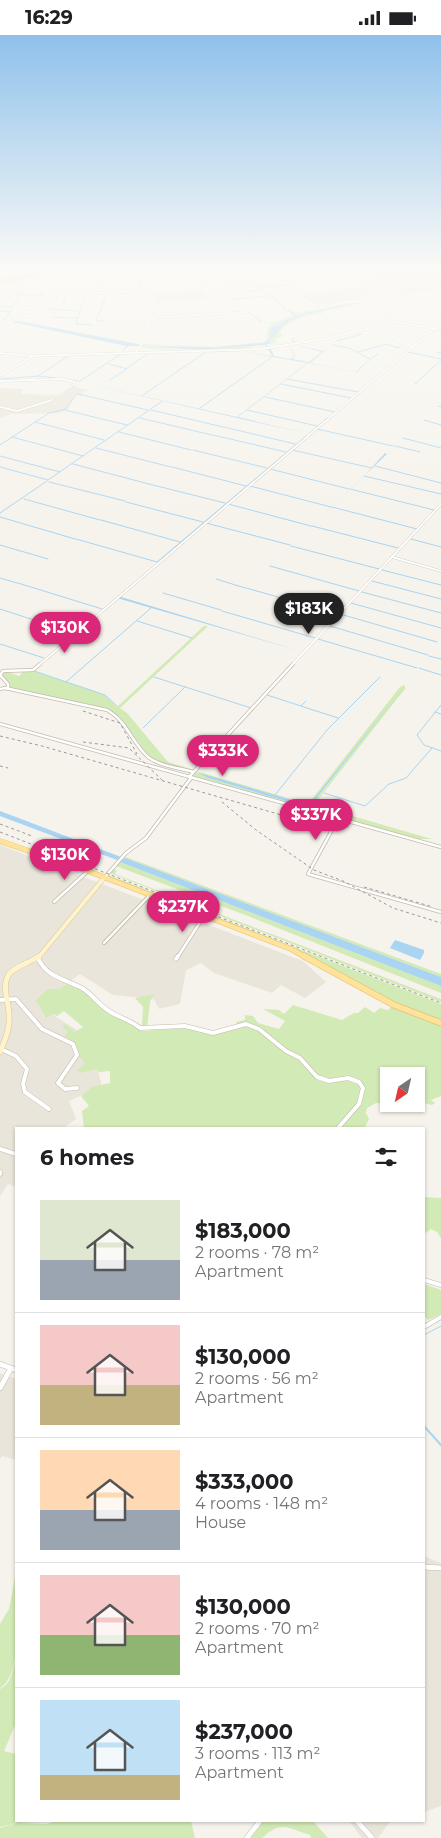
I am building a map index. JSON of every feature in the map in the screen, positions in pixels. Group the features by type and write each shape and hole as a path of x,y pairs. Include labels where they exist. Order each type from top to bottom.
{"main road":[{"path":"0,841 88,871 304,955 394,1005 441,1023"}],"street":[{"path":"1,353 31,356 129,353"},
{"path":"8,689 8,684 0,675 3,671 13,669 33,670 406,353"},
{"path":"0,376 31,356"},
{"path":"0,381 64,379 75,382 71,387"},
{"path":"0,407 17,411 52,401"},
{"path":"49,1109 25,1092 23,1084 27,1069 24,1062 1,1050 11,1022 10,1008 2,999 0,989 8,974 22,963 38,958 117,863 146,838 193,772 441,504"},
{"path":"392,557 441,571"},
{"path":"0,689 106,709 119,717 148,757 157,763 193,772"},
{"path":"0,724 441,847"},
{"path":"338,819 308,874 441,912"},
{"path":"54,903 88,871"},
{"path":"104,943 149,896"},
{"path":"176,959 204,916"},
{"path":"38,958 42,968 48,973 83,989 110,1012 129,1019 140,1028 185,1026 213,1033 240,1024 251,1025 259,1029 286,1051 300,1058 317,1077 329,1081 348,1078 359,1082 363,1088 359,1104 339,1127"},
{"path":"2,999 20,1001 25,1004 30,1016 43,1030 62,1037 75,1046 77,1050 76,1056 60,1076 58,1083 65,1089 76,1088"},
{"path":"0,1149 15,1154"},
{"path":"425,1280 441,1285"},
{"path":"425,1326 441,1317"},
{"path":"0,1364 15,1370"},
{"path":"0,1388 11,1368"},
{"path":"425,1567 441,1568"},
{"path":"247,1838 259,1822"},
{"path":"358,1822 372,1838"}],"shaded area":[{"path":"72,386 87,390 74,398 67,409 61,413 11,414 0,418 0,388 22,389 21,394 58,395"},
{"path":"0,845 303,961 326,982 305,998 281,985 272,993 214,973 201,963 186,970 180,1004 159,1009 154,999 113,995 80,974 38,1005 89,1038 102,1086 69,1101 76,1119 67,1127 15,1127 15,1187 8,1184 0,1196"},
{"path":"0,1373 15,1379 15,1460 2,1456 0,1459"},
{"path":"425,1556 441,1563 441,1806 425,1812"},
{"path":"350,1822 391,1822 378,1838 362,1838"}],"green space":[{"path":"204,626 208,626 120,708 127,713 168,762 194,770 192,771 151,759 119,716 106,709 9,689 8,682 2,676 5,671 19,676 23,672 17,670 32,671 97,692 106,696 117,707"},
{"path":"405,685 405,689 314,805 432,839 415,839 192,777 196,772 208,778 308,808 404,687 310,805 206,776 196,771 308,804 400,687"},
{"path":"125,858 441,974 441,977"},
{"path":"120,862 441,986 441,993 116,866"},
{"path":"113,869 117,871 115,874 441,999 441,1002 110,873"},
{"path":"108,875 441,1004 441,1021 402,1006 300,952 106,877"},
{"path":"66,984 83,990 106,1010 129,1021 141,1031 188,1028 212,1035 236,1027 256,1029 299,1059 316,1078 324,1081 348,1080 357,1083 361,1089 357,1104 337,1127 84,1127 82,1111 89,1106 81,1096 92,1087 110,1083 110,1071 99,1072 97,1069 80,1073 77,1070 85,1063 78,1055 74,1044 64,1036 68,1032 62,1026 66,1024 75,1032 83,1027 64,1011 57,1016 53,1014 46,1018 36,1000 48,989 59,989"},
{"path":"154,994 150,1002 147,1028 142,1027 143,1007 135,998"},
{"path":"293,1005 342,1020 354,1013 358,1013 365,1007 374,1013 380,1008 388,1010 393,1005 441,1024 441,1096 431,1100 435,1103 432,1105 425,1103 425,1067 380,1067 380,1103 367,1108 366,1113 369,1119 365,1127 340,1127 357,1108 364,1088 356,1080 333,1080 317,1077 306,1064 260,1028 237,1024 236,1022 245,1020 245,1015 253,1016 258,1023 279,1029 285,1021 263,1009 279,1010 284,1014"},
{"path":"425,1197 441,1198 441,1238 437,1232 431,1229 425,1233"},
{"path":"425,1284 441,1290 441,1314 428,1320 425,1316"},
{"path":"15,1577 15,1657 8,1680 0,1688 0,1624 9,1609"},
{"path":"15,1665 15,1725 4,1751 15,1754 15,1822 36,1822 17,1823 0,1827 0,1689 9,1681"},
{"path":"53,1822 191,1822 195,1838 0,1838 0,1828 17,1823 47,1824"},
{"path":"262,1822 314,1822 328,1838 311,1838 310,1835 290,1828 280,1827 262,1838 251,1838"}],"water":[{"path":"251,353 272,356 270,353 273,353 274,356 290,359 294,356 293,353 295,356 292,359 309,362 322,353 310,363 377,376 308,363 238,417 308,434 79,382 237,417 307,363"},
{"path":"385,453 387,454 365,475"},
{"path":"121,597 303,652 117,598"},
{"path":"405,686 309,808 208,778 196,772 309,805"},
{"path":"0,811 121,857 117,860 0,816"},
{"path":"125,858 441,977 441,986 120,862"},
{"path":"395,940 424,950 420,960 390,948"}],"waterway":[{"path":"127,368 149,353"},
{"path":"143,395 204,353"},
{"path":"356,372 370,359 359,353"},
{"path":"413,353 441,359"},
{"path":"80,381 121,354"},
{"path":"371,359 378,354"},
{"path":"38,376 68,356"},
{"path":"200,408 272,357"},
{"path":"415,384 441,360"},
{"path":"109,364 127,369 110,380"},
{"path":"0,379 39,376 79,381"},
{"path":"287,379 358,392"},
{"path":"281,384 351,398"},
{"path":"78,394 148,410"},
{"path":"35,422 49,413 66,409 75,396"},
{"path":"265,397 335,412"},
{"path":"83,456 161,402"},
{"path":"65,410 127,425"},
{"path":"151,410 223,427"},
{"path":"247,410 317,426"},
{"path":"140,418 212,435"},
{"path":"309,434 327,418"},
{"path":"424,420 441,425"},
{"path":"12,437 35,422"},
{"path":"35,422 104,440"},
{"path":"224,427 295,444"},
{"path":"317,429 393,446"},
{"path":"119,432 191,450"},
{"path":"213,435 286,452"},
{"path":"76,539 157,562 306,436"},
{"path":"0,445 12,437"},
{"path":"12,437 83,456"},
{"path":"403,438 441,448"},
{"path":"395,446 420,452"},
{"path":"96,448 171,467"},
{"path":"193,450 267,468"},
{"path":"292,450 372,468"},
{"path":"0,456 60,472"},
{"path":"60,472 83,456"},
{"path":"73,464 225,503"},
{"path":"375,466 441,483"},
{"path":"0,467 48,480 60,472"},
{"path":"172,467 246,486"},
{"path":"270,469 349,489"},
{"path":"364,476 441,494"},
{"path":"0,513 47,481"},
{"path":"49,482 125,501"},
{"path":"250,486 331,507"},
{"path":"350,489 434,510"},
{"path":"24,499 100,520"},
{"path":"126,502 203,522"},
{"path":"228,504 311,526"},
{"path":"332,507 417,529"},
{"path":"0,517 75,539"},
{"path":"101,520 180,542"},
{"path":"206,523 290,545"},
{"path":"312,526 398,548"},
{"path":"411,539 441,547"},
{"path":"0,545 48,559"},
{"path":"291,546 379,569"},
{"path":"270,566 359,591"},
{"path":"382,570 441,585"},
{"path":"0,578 17,583"},
{"path":"216,579 245,588"},
{"path":"372,581 441,599"},
{"path":"18,583 102,609"},
{"path":"246,588 338,614"},
{"path":"362,592 441,613"},
{"path":"163,593 221,610"},
{"path":"351,603 441,628"},
{"path":"66,682 151,608"},
{"path":"0,609 74,633"},
{"path":"222,611 315,638"},
{"path":"340,614 437,642"},
{"path":"137,621 192,638"},
{"path":"330,626 428,655"},
{"path":"318,639 417,668"},
{"path":"0,644 44,658"},
{"path":"429,656 441,659"},
{"path":"419,668 441,675"},
{"path":"34,671 66,682"},
{"path":"154,677 251,708"},
{"path":"275,795 327,730 380,677"},
{"path":"66,682 105,695 117,706"},
{"path":"143,728 185,687"},
{"path":"267,695 338,718"},
{"path":"301,706 306,701"},
{"path":"435,712 441,705"},
{"path":"435,712 441,714"},
{"path":"435,712 417,735 424,745 441,751"},
{"path":"324,793 365,806 389,784 406,778 432,748"},
{"path":"425,1334 441,1326"},
{"path":"425,1427 441,1445"}],"railway":[{"path":"83,711 120,723 137,754"},
{"path":"0,736 42,746 337,831"},
{"path":"83,742 129,748 162,780"},
{"path":"0,766 8,768"},
{"path":"222,802 256,830 314,870 343,881 393,908 441,923"},
{"path":"0,824 32,836"},
{"path":"0,832 441,1003"},
{"path":"364,887 433,907"}]}
